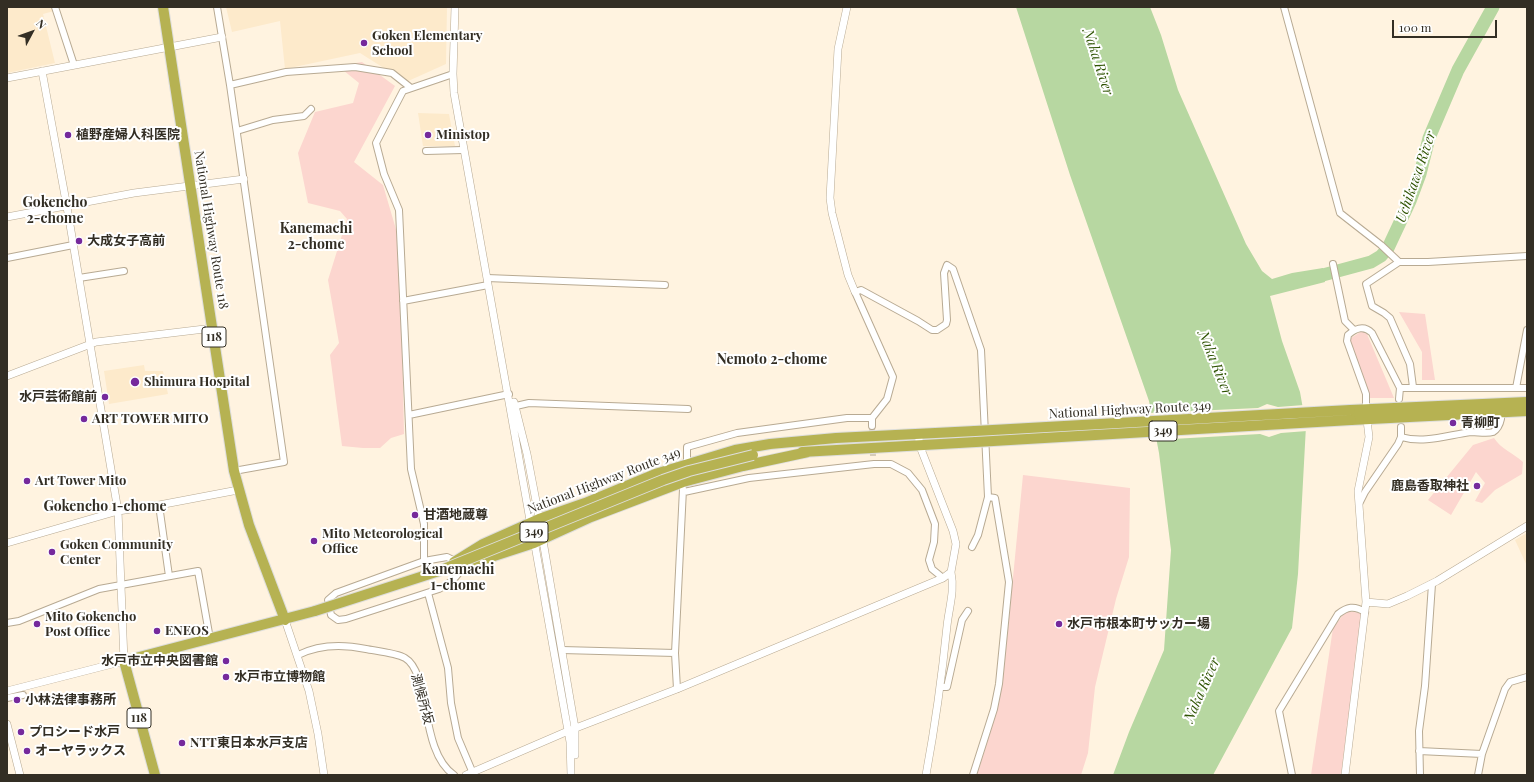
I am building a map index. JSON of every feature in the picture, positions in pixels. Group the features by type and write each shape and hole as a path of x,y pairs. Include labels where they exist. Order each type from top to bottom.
{"highway":[{"name":"National Highway Route 118","path":"163,7 192,185 234,471 238,490 285,620"},
{"name":"National Highway Route 349","path":"1367,415 1527,402"},
{"name":"National Highway Route 349","path":"459,564 483,544 535,521 687,463 735,450 770,444 919,433 1351,415 1527,411"},
{"name":"National Highway Route 349","path":"753,455 919,444 976,442 1351,415"},
{"name":"National Highway Route 349","path":"285,620 315,612 438,571 663,480 689,471 806,441"},
{"name":"National Highway Route 349","path":"338,606 459,564 539,542 591,517 683,482 743,466 808,452"},
{"path":"124,661 285,620"},
{"name":"118","path":"124,661 155,775"}],"street":[{"path":"55,7 74,65"},
{"path":"217,7 237,131 284,462 234,471"},
{"path":"455,7 453,74 463,150 497,338 539,542 571,729"},
{"path":"847,7 838,50 830,198 832,213 848,275 893,378 887,399 872,418 872,426"},
{"path":"1284,7 1340,213 1381,245 1399,262"},
{"path":"7,78 222,37"},
{"path":"230,85 286,72 355,67 392,73 411,88"},
{"path":"7,691 124,661 118,511 67,207 42,72"},
{"path":"424,561 424,524 411,469 399,210 384,174 376,143 404,91 453,74"},
{"path":"237,131 273,120 304,116 311,109"},
{"path":"426,151 463,150"},
{"path":"7,217 192,185 244,179"},
{"path":"7,258 73,245"},
{"path":"1413,387 1410,364 1393,325 1384,312 1372,306 1366,284 1399,262 1428,262 1527,256"},
{"path":"1333,264 1345,321 1354,330"},
{"path":"855,292 861,290 932,330 937,330 946,324 947,320 944,273 947,265 953,269 981,350 988,497 978,535 972,547"},
{"path":"78,278 124,271"},
{"path":"403,301 487,282 665,285"},
{"path":"1345,775 1366,602 1359,504 1359,478 1369,437 1366,394 1347,341 1348,335 1354,330 1362,327 1372,332 1400,388 1399,399"},
{"path":"7,376 96,342 213,328"},
{"path":"1516,388 1527,330"},
{"path":"497,338 516,406 527,454 535,521"},
{"path":"1400,388 1527,388"},
{"path":"409,416 509,394"},
{"path":"516,406 530,403 688,409"},
{"path":"687,463 687,447 736,433 847,418 872,418"},
{"path":"1401,437 1409,440 1441,438 1471,432 1492,432 1499,426 1501,419"},
{"path":"1359,504 1365,492 1394,451 1401,437 1400,427"},
{"path":"919,433 919,444 953,531 956,544 951,572 954,592 949,614 940,687 926,775"},
{"path":"873,456 874,464"},
{"path":"684,492 749,478 874,464 891,464 908,473 922,490 936,524 934,542 929,560 932,569 943,578"},
{"path":"677,688 675,653 684,492 683,482"},
{"path":"7,543 118,511 238,490"},
{"path":"973,775 994,710 999,684 1009,582 995,498 988,497"},
{"path":"159,505 169,576"},
{"path":"1366,602 1388,604 1432,584 1527,526"},
{"path":"539,542 562,650 571,729 572,775"},
{"path":"447,557 459,564 458,576 450,583 428,593 342,620 338,620 331,615 328,603 331,596 336,593 424,561 447,557"},
{"path":"7,623 19,621 77,597 122,584 198,571 210,640"},
{"path":"428,593 448,668 451,703 458,738 469,773 571,729 677,688 943,578 951,572"},
{"path":"1420,775 1419,731 1425,686 1432,584"},
{"path":"1292,775 1279,711 1338,614 1347,608 1352,607 1365,612"},
{"path":"940,687 946,687 962,620 968,611"},
{"path":"285,620 309,691 318,734 324,775"},
{"name":"測候所坂","path":"298,655 323,646 346,645 404,657 412,664 418,675 424,709 436,752 446,769 454,775"},
{"path":"562,650 675,653"},
{"path":"1478,775 1482,754 1505,689 1510,682 1527,677"},
{"path":"7,698 22,695"},
{"path":"7,724 20,775"},
{"path":"1419,751 1482,754"}],"shaded area":[{"path":"7,7 52,7 54,11 43,14 55,63 7,73"},
{"name":"Goken Elementary School","path":"226,7 447,7 446,64 406,82 360,53 285,69 280,21 232,32"},
{"path":"362,62 395,86 354,162 383,185 400,243 404,434 391,438 380,448 342,446 330,355 339,343 328,280 347,219 340,211 308,203 298,153 315,112 353,103 359,83 338,66"},
{"path":"418,113 449,114 455,146 423,146"},
{"path":"1399,312 1425,314 1435,380 1422,380 1422,352"},
{"path":"1362,331 1367,334 1394,398 1369,398 1350,346 1351,338"},
{"name":"Shimura Hospital","path":"144,365 145,371 163,371 168,394 109,404 104,371"},
{"path":"1494,438 1504,448 1523,462 1522,474 1495,490 1482,503 1475,501 1485,483 1476,472 1451,515 1428,500 1473,445"},
{"name":"水戸市根本町サッカー場","path":"1023,475 1130,488 1129,557 1116,599 1095,687 1088,753 1081,775 977,775 997,710 1006,649"},
{"path":"1527,533 1527,566 1515,540"},
{"path":"1346,611 1362,613 1341,775 1311,775 1333,628"}],"water":[{"name":"Naka River","path":"1016,7 1150,7 1161,35 1178,90 1246,244 1262,271 1272,279 1292,273 1323,268 1325,282 1270,296 1282,341 1300,392 1306,426 1298,574 1292,628 1213,775 1113,775 1129,732 1164,650 1171,550 1159,453 1149,401 1070,175"}],"pier":[{"path":"1267,404 1278,407 1304,405 1307,431 1281,433 1269,437 1260,434 1155,440 1150,413 1258,408"}],"waterway":[{"name":"Uchikawa River","path":"1308,279 1371,262 1381,256 1388,248 1410,201 1420,174 1429,138 1458,70 1493,7"}],"tunnel":[{"path":"872,426 873,456"}],"place":[{"name":"Goken Elementary School","path":"364,43"},
{"name":"植野産婦人科医院","path":"68,135"},
{"name":"Ministop","path":"428,135"},
{"name":"大成女子高前","path":"79,241"},
{"name":"Shimura Hospital","path":"135,382"},
{"name":"水戸芸術館前","path":"105,397"},
{"name":"ART TOWER MITO","path":"84,419"},
{"name":"青柳町","path":"1453,423"},
{"name":"Art Tower Mito","path":"27,481"},
{"name":"鹿島香取神社","path":"1477,486"},
{"name":"甘酒地蔵尊","path":"415,515"},
{"name":"Mito Meteorological Office","path":"314,541"},
{"name":"Goken Community Center","path":"52,552"},
{"name":"Mito Gokencho Post Office","path":"37,624"},
{"name":"水戸市根本町サッカー場","path":"1059,624"},
{"name":"ENEOS","path":"157,631"},
{"name":"水戸市立中央図書館","path":"226,661"},
{"name":"水戸市立博物館","path":"226,677"},
{"name":"小林法律事務所","path":"17,700"},
{"name":"プロシード水戸","path":"21,732"},
{"name":"NTT東日本水戸支店","path":"182,743"},
{"name":"オーヤラックス","path":"27,751"}],"district":[{"name":"Gokencho 2-chome","path":"55,212"},
{"name":"Kanemachi 2-chome","path":"316,238"},
{"name":"Nemoto 2-chome","path":"772,360"},
{"name":"Gokencho 1-chome","path":"105,507"},
{"name":"Kanemachi 1-chome","path":"458,578"}]}
